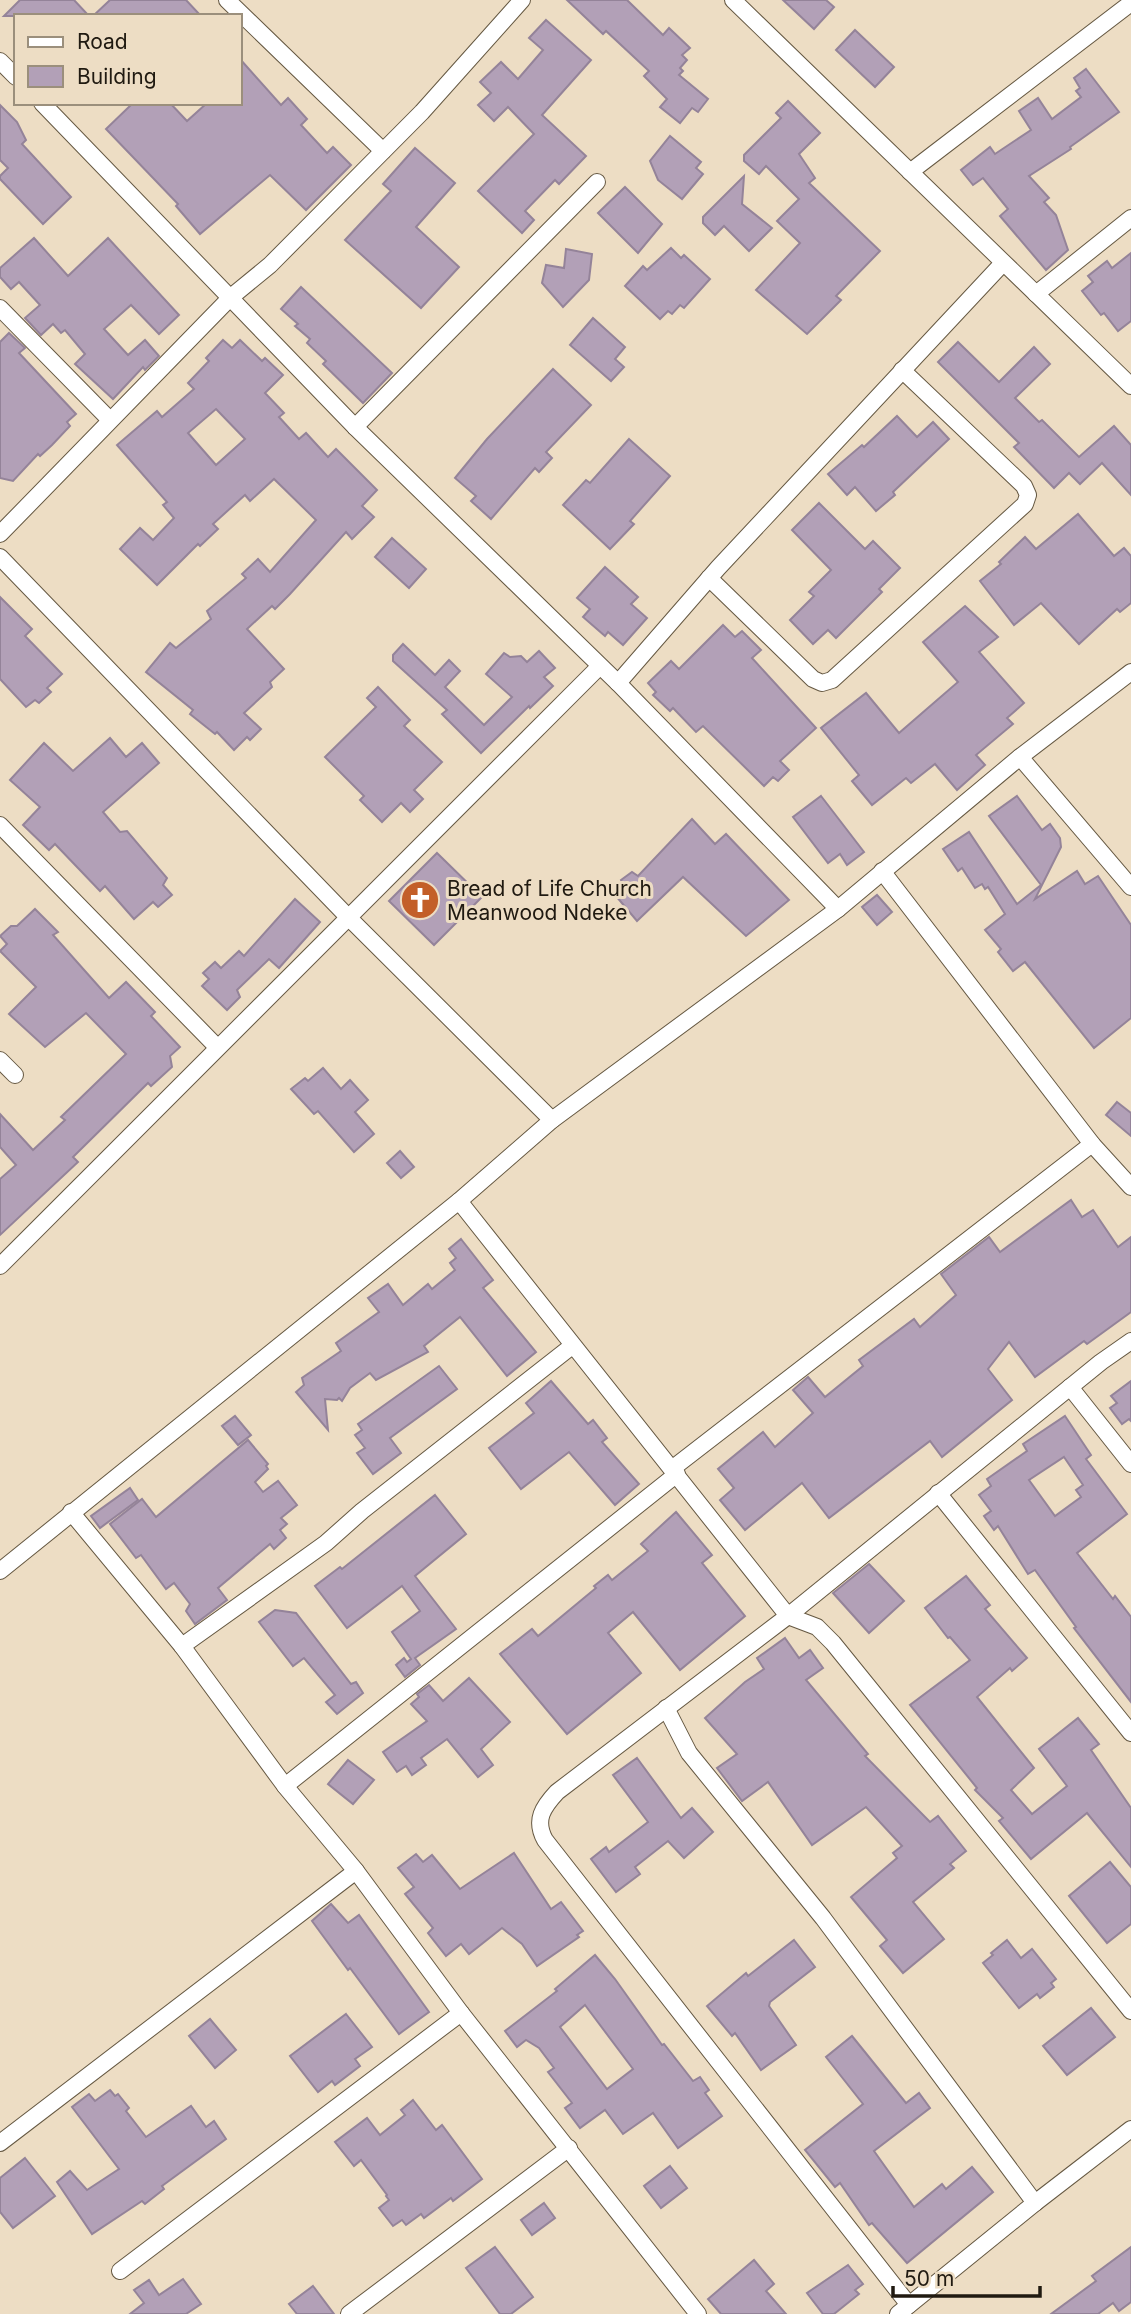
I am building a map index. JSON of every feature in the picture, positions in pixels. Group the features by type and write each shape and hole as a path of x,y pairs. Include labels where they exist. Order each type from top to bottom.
{"street":[{"path":"227,0 241,14"},
{"path":"0,534 230,297 270,265 422,112 522,0"},
{"path":"743,3 909,172 1131,386"},
{"path":"909,172 1131,3"},
{"path":"242,15 383,151"},
{"path":"0,61 14,75"},
{"path":"43,105 355,427 618,684 838,909"},
{"path":"355,427 597,182"},
{"path":"1036,294 1131,218"},
{"path":"618,684 709,578 1003,263"},
{"path":"0,308 110,420"},
{"path":"709,578 813,679 821,683 832,680 1025,504 1028,495 1024,486 902,369"},
{"path":"2,562 348,918 552,1120"},
{"path":"0,1266 599,667"},
{"path":"0,1570 459,1201 552,1120 838,909 1020,757 1131,672"},
{"path":"1020,757 1131,887"},
{"path":"0,825 217,1047"},
{"path":"882,871 1092,1144 1131,1187"},
{"path":"0,1060 15,1075"},
{"path":"285,1786 675,1471 1092,1144"},
{"path":"459,1201 788,1616 817,1627 833,1643 1131,2011"},
{"path":"1131,1342 1070,1387 788,1616 557,1792 544,1810 539,1828 545,1840 904,2309 1131,2129"},
{"path":"182,1646 326,1543 362,1511 572,1346"},
{"path":"1070,1387 1131,1464"},
{"path":"938,1493 1131,1733"},
{"path":"71,1513 182,1646 285,1786 356,1871 461,2013 698,2314"},
{"path":"666,1708 689,1753 824,1918 1035,2203"},
{"path":"0,2143 356,1871"},
{"path":"121,2271 461,2013"},
{"path":"349,2314 569,2148"}],"building":[{"path":"20,0 74,0 87,14 14,14 4,16"},
{"path":"110,0 186,0 199,14 95,14"},
{"path":"567,0 627,0 663,35 669,28 690,48 682,55 687,60 680,68 683,71 679,75 708,99 698,112 692,108 680,123 660,107 667,99 644,76 649,71 606,31 603,34"},
{"path":"783,0 826,0 834,7 814,29"},
{"path":"546,20 591,60 542,115 586,156 559,184 555,180 525,211 534,220 522,233 478,191 534,134 508,107 494,121 478,105 491,93 480,82 501,62 518,79 543,50 529,38"},
{"path":"855,30 894,67 875,87 836,50"},
{"path":"242,61 281,105 288,98 307,119 301,125 327,153 333,147 351,165 306,210 270,175 200,234 176,206 178,204 106,129 131,105 172,105 187,121 205,105 242,105"},
{"path":"1086,69 1119,112 1070,147 1071,149 1029,176 1049,198 1044,202 1056,215 1068,250 1046,270 1000,216 1008,209 983,178 973,185 961,170 990,147 995,154 1031,130 1019,111 1038,98 1052,119 1081,97 1076,91 1080,88 1074,78"},
{"path":"788,101 820,133 799,154 815,178 809,183 880,251 836,296 841,300 807,334 756,290 800,243 777,221 799,199 766,166 759,174 744,161 744,155 781,118 776,113"},
{"path":"0,105 17,122 26,140 22,144 71,197 43,224 0,179 8,168 0,160"},
{"path":"670,136 701,162 696,168 703,174 682,199 658,180 650,161"},
{"path":"415,148 455,183 416,227 459,267 421,308 345,240 391,191 383,184"},
{"path":"744,176 742,204 772,228 749,251 724,226 715,235 703,223 703,217"},
{"path":"625,187 662,224 638,253 598,213"},
{"path":"34,238 68,276 108,238 179,315 159,334 131,305 104,329 128,355 145,340 159,356 145,370 143,367 113,399 75,364 85,354 65,330 61,333 53,324 41,335 25,318 40,305 19,282 11,289 0,277 0,268"},
{"path":"671,248 681,258 684,255 710,279 684,308 680,305 672,314 668,311 660,319 625,286 643,266 647,270"},
{"path":"566,249 592,254 589,280 563,307 542,283 546,265 564,268"},
{"path":"1131,253 1131,321 1118,331 1082,291 1093,282 1088,276 1107,261 1112,268"},
{"path":"301,287 392,373 363,403 323,364 326,361 307,343 310,339 281,309"},
{"path":"593,318 625,347 615,359 624,367 611,381 570,345"},
{"path":"9,333 25,348 19,353 76,414 67,422 70,426 13,481 0,478 0,342"},
{"path":"223,340 232,348 240,340 262,361 265,358 283,375 265,393 284,413 279,417 299,439 306,433 328,457 336,449 377,490 362,506 374,517 352,539 346,532 275,609 272,606 247,629 284,669 270,682 272,687 244,713 261,729 250,740 247,737 234,750 217,732 215,734 190,714 193,710 146,672 170,643 176,648 211,619 207,611 246,578 242,574 258,559 270,572 316,520 274,479 250,501 245,495 213,524 218,529 200,546 198,544 157,585 120,549 140,528 153,540 174,518 163,505 167,502 117,445 157,411 162,417 194,389 188,383 209,361 206,358","holes":["216,409 245,439 216,465 188,433"]},
{"path":"958,342 999,382 1034,347 1050,364 1015,398 1039,422 1042,420 1079,457 1114,426 1131,445 1131,495 1102,463 1080,484 1069,473 1054,488 1014,447 1019,443 938,362"},
{"path":"553,369 591,405 546,452 552,458 539,472 535,468 491,519 471,501 476,496 455,478 487,439"},
{"path":"897,416 917,437 933,422 949,439 876,511 855,487 847,495 828,474 862,445 864,447"},
{"path":"629,439 670,476 630,521 634,524 610,549 563,505 586,480 590,483"},
{"path":"819,503 865,549 873,541 900,568 879,589 882,592 836,638 828,630 813,644 790,620 814,596 809,592 831,570 792,530"},
{"path":"1078,514 1114,556 1124,548 1131,556 1131,603 1120,612 1117,609 1079,644 1041,603 1014,625 980,581 1001,564 999,562 1025,537 1036,549"},
{"path":"392,538 426,569 409,588 375,557"},
{"path":"605,567 638,597 631,604 647,618 623,645 608,632 605,636 583,617 590,609 577,598"},
{"path":"0,597 32,629 25,636 62,674 47,688 51,692 39,703 35,700 26,707 0,679"},
{"path":"965,606 998,637 979,652 1024,703 1007,718 1013,724 976,755 985,765 957,790 935,764 911,783 906,778 872,805 852,781 859,775 821,728 866,693 899,733 958,682 923,642"},
{"path":"723,625 735,637 742,631 761,650 752,658 816,728 780,761 789,770 778,781 773,777 764,786 703,726 696,732 673,708 670,711 653,695 656,692 648,683 671,661 679,669"},
{"path":"403,644 435,675 449,660 460,671 445,687 484,725 512,697 486,674 504,653 510,657 521,656 527,662 539,651 555,668 544,677 553,686 481,753 442,714 447,710 393,661 393,655"},
{"path":"378,687 410,720 404,726 442,762 414,790 423,799 410,812 401,803 382,822 360,800 364,796 325,757 376,707 367,698"},
{"path":"110,738 126,757 142,743 159,763 103,812 120,832 127,831 167,878 163,885 172,895 158,907 153,902 134,919 105,886 100,891 55,844 49,850 23,825 40,807 10,780 44,743 73,771"},
{"path":"821,796 864,852 847,865 840,854 828,863 793,817"},
{"path":"1017,796 1042,830 1050,824 1060,838 1061,847 1035,899 1077,871 1085,884 1098,876 1131,925 1131,1018 1094,1048 1025,962 1013,971 998,952 1001,949 985,930 1005,914 988,887 985,889 982,884 975,888 962,868 958,871 943,849 969,832 1017,904 1041,885 989,816"},
{"path":"692,819 715,844 726,834 789,900 746,936 683,877 637,921 616,896 625,888 621,880 632,872 638,876"},
{"path":"437,853 482,897 434,945 389,901"},
{"path":"877,895 892,912 877,925 862,907"},
{"path":"295,899 320,922 279,968 269,959 237,990 240,997 227,1010 202,986 209,979 203,973 215,962 221,968 239,951 244,956"},
{"path":"35,909 58,932 53,935 109,998 126,982 155,1012 151,1016 180,1047 170,1056 172,1067 151,1086 148,1083 73,1157 78,1162 0,1235 0,1179 16,1165 0,1147 0,1114 33,1150 65,1120 61,1117 126,1054 86,1013 45,1047 9,1014 36,987 0,951 7,944 0,936 11,926 17,926"},
{"path":"323,1068 341,1089 350,1080 368,1100 355,1112 374,1134 354,1152 318,1111 314,1114 291,1089 305,1078 308,1081"},
{"path":"1117,1102 1131,1113 1131,1136 1106,1115"},
{"path":"400,1151 414,1167 401,1178 387,1163"},
{"path":"1071,1200 1082,1217 1093,1210 1118,1247 1131,1237 1131,1312 1087,1344 1084,1341 1035,1377 1009,1342 988,1369 1012,1400 942,1457 930,1441 829,1518 802,1483 745,1530 720,1500 734,1488 718,1469 763,1432 775,1447 813,1413 793,1390 808,1377 825,1397 863,1366 859,1360 914,1319 920,1327 956,1295 941,1274 989,1237 1000,1252"},
{"path":"461,1239 493,1280 483,1288 536,1352 507,1376 460,1317 424,1346 428,1352 376,1380 370,1373 350,1388 342,1401 339,1398 325,1399 328,1430 296,1392 304,1385 302,1378 341,1351 336,1343 379,1312 368,1298 388,1284 403,1305 428,1284 432,1289 455,1270 450,1263 456,1258 449,1249"},
{"path":"439,1366 457,1389 390,1438 401,1453 373,1474 357,1453 365,1448 355,1435 362,1430 358,1424"},
{"path":"551,1381 588,1424 593,1420 607,1438 602,1442 639,1484 615,1505 569,1452 521,1489 489,1448 534,1413 526,1403"},
{"path":"1131,1381 1131,1421 1129,1419 1122,1424 1110,1408 1117,1403 1111,1396"},
{"path":"235,1416 251,1435 238,1445 222,1426"},
{"path":"1065,1416 1091,1455 1086,1459 1127,1514 1077,1553 1113,1599 1115,1596 1131,1617 1131,1702 1074,1628 1076,1627 1035,1570 1028,1574 998,1526 994,1530 984,1516 991,1511 979,1495 991,1486 987,1479 1027,1451 1023,1444","holes":["1064,1457 1083,1485 1076,1490 1081,1497 1055,1516 1029,1480"]},
{"path":"248,1440 268,1464 268,1469 255,1482 263,1492 278,1481 297,1505 281,1518 287,1524 280,1530 286,1538 274,1549 270,1544 218,1588 227,1600 195,1624 186,1611 190,1604 174,1583 166,1589 141,1555 136,1558 110,1524 142,1499 156,1517"},
{"path":"130,1488 138,1500 100,1528 91,1516"},
{"path":"435,1495 466,1534 415,1576 456,1629 415,1658 420,1665 405,1677 396,1665 404,1658 407,1662 411,1659 392,1632 420,1611 402,1586 347,1628 315,1586 340,1567 342,1569"},
{"path":"676,1512 712,1555 702,1563 745,1616 680,1670 633,1612 608,1633 641,1673 567,1734 500,1654 532,1629 538,1636 608,1575 612,1580 648,1551 641,1544"},
{"path":"869,1564 904,1601 869,1633 833,1593"},
{"path":"966,1576 990,1605 985,1609 1027,1658 1012,1671 1010,1668 977,1697 1034,1768 1011,1790 1032,1814 1067,1786 1039,1749 1078,1718 1099,1744 1091,1750 1131,1808 1131,1867 1087,1813 1031,1859 999,1821 1003,1818 975,1790 977,1788 910,1705 970,1660 950,1637 948,1638 925,1608"},
{"path":"275,1610 296,1613 351,1684 356,1682 363,1693 337,1714 326,1702 335,1695 304,1658 293,1666 259,1622"},
{"path":"785,1638 799,1658 810,1650 823,1668 806,1680 868,1754 865,1756 930,1822 938,1816 966,1851 950,1864 954,1868 913,1902 944,1939 903,1973 880,1946 887,1940 851,1897 897,1858 893,1853 902,1846 866,1807 812,1845 768,1782 742,1801 717,1768 737,1754 705,1718 745,1682 764,1669 757,1658"},
{"path":"469,1678 510,1722 481,1749 493,1765 478,1777 447,1739 421,1758 426,1765 412,1775 406,1766 397,1772 383,1752 427,1721 411,1704 419,1697 417,1694 429,1685 443,1701"},
{"path":"637,1758 681,1818 692,1808 713,1832 684,1858 668,1841 635,1867 640,1874 616,1892 591,1859 606,1847 609,1852 648,1822 613,1775"},
{"path":"348,1760 374,1780 353,1804 328,1784"},
{"path":"514,1853 551,1909 561,1902 583,1931 577,1935 579,1937 537,1966 522,1944 502,1928 469,1954 461,1944 446,1956 428,1933 433,1928 405,1894 414,1887 398,1868 416,1854 423,1862 432,1855 460,1889"},
{"path":"1110,1862 1131,1887 1131,1924 1107,1943 1069,1896"},
{"path":"331,1904 348,1923 359,1915 429,2012 399,2034 312,1921"},
{"path":"794,1940 815,1967 770,2002 769,2006 796,2045 761,2070 735,2033 732,2036 707,2006 746,1973 748,1976"},
{"path":"1007,1940 1021,1958 1032,1949 1056,1979 1051,1983 1054,1987 1040,1998 1037,1994 1019,2008 983,1963"},
{"path":"595,1955 662,2045 664,2044 693,2081 700,2077 709,2090 705,2093 722,2116 678,2148 653,2113 623,2134 605,2110 580,2128 565,2108 572,2103 548,2072 554,2068 539,2048 526,2040 517,2047 505,2031 557,1991 555,1989","holes":["585,2005 633,2069 607,2089 560,2027"]},
{"path":"1091,2008 1115,2037 1067,2075 1043,2046"},
{"path":"346,2014 372,2047 355,2059 360,2066 335,2085 332,2081 318,2092 290,2056"},
{"path":"210,2019 236,2050 215,2068 189,2036"},
{"path":"852,2036 906,2103 919,2093 930,2108 874,2151 914,2207 942,2184 946,2189 972,2167 993,2192 907,2263 872,2223 869,2225 840,2183 835,2187 805,2150 863,2104 826,2057"},
{"path":"110,2090 115,2096 118,2094 129,2108 126,2111 146,2137 191,2106 206,2127 214,2121 226,2139 162,2186 164,2189 145,2204 142,2201 92,2234 57,2182 70,2171 87,2190 119,2169 72,2107 89,2094 95,2101"},
{"path":"413,2100 436,2130 442,2125 482,2179 424,2218 421,2214 406,2225 402,2220 393,2226 379,2208 389,2200 387,2195 361,2160 354,2166 335,2142 367,2118 380,2135 405,2115 401,2110"},
{"path":"25,2158 55,2196 13,2228 0,2212 0,2178"},
{"path":"670,2166 687,2188 661,2208 644,2186"},
{"path":"544,2203 555,2218 532,2235 521,2220"},
{"path":"495,2247 533,2297 511,2314 500,2314 466,2268"},
{"path":"1131,2247 1131,2302 1119,2311 1113,2303 1098,2314 1051,2314 1096,2281 1092,2276"},
{"path":"754,2260 774,2284 766,2291 786,2314 721,2314 708,2299"},
{"path":"848,2265 863,2284 855,2290 859,2294 834,2314 823,2314 807,2293"},
{"path":"183,2279 201,2304 186,2314 130,2314 144,2303 134,2290 149,2280 159,2295"},
{"path":"313,2286 334,2314 297,2314 289,2304"}],"place":[{"name":"Bread of Life Church Meanwood Ndeke","path":"420,900"}]}
